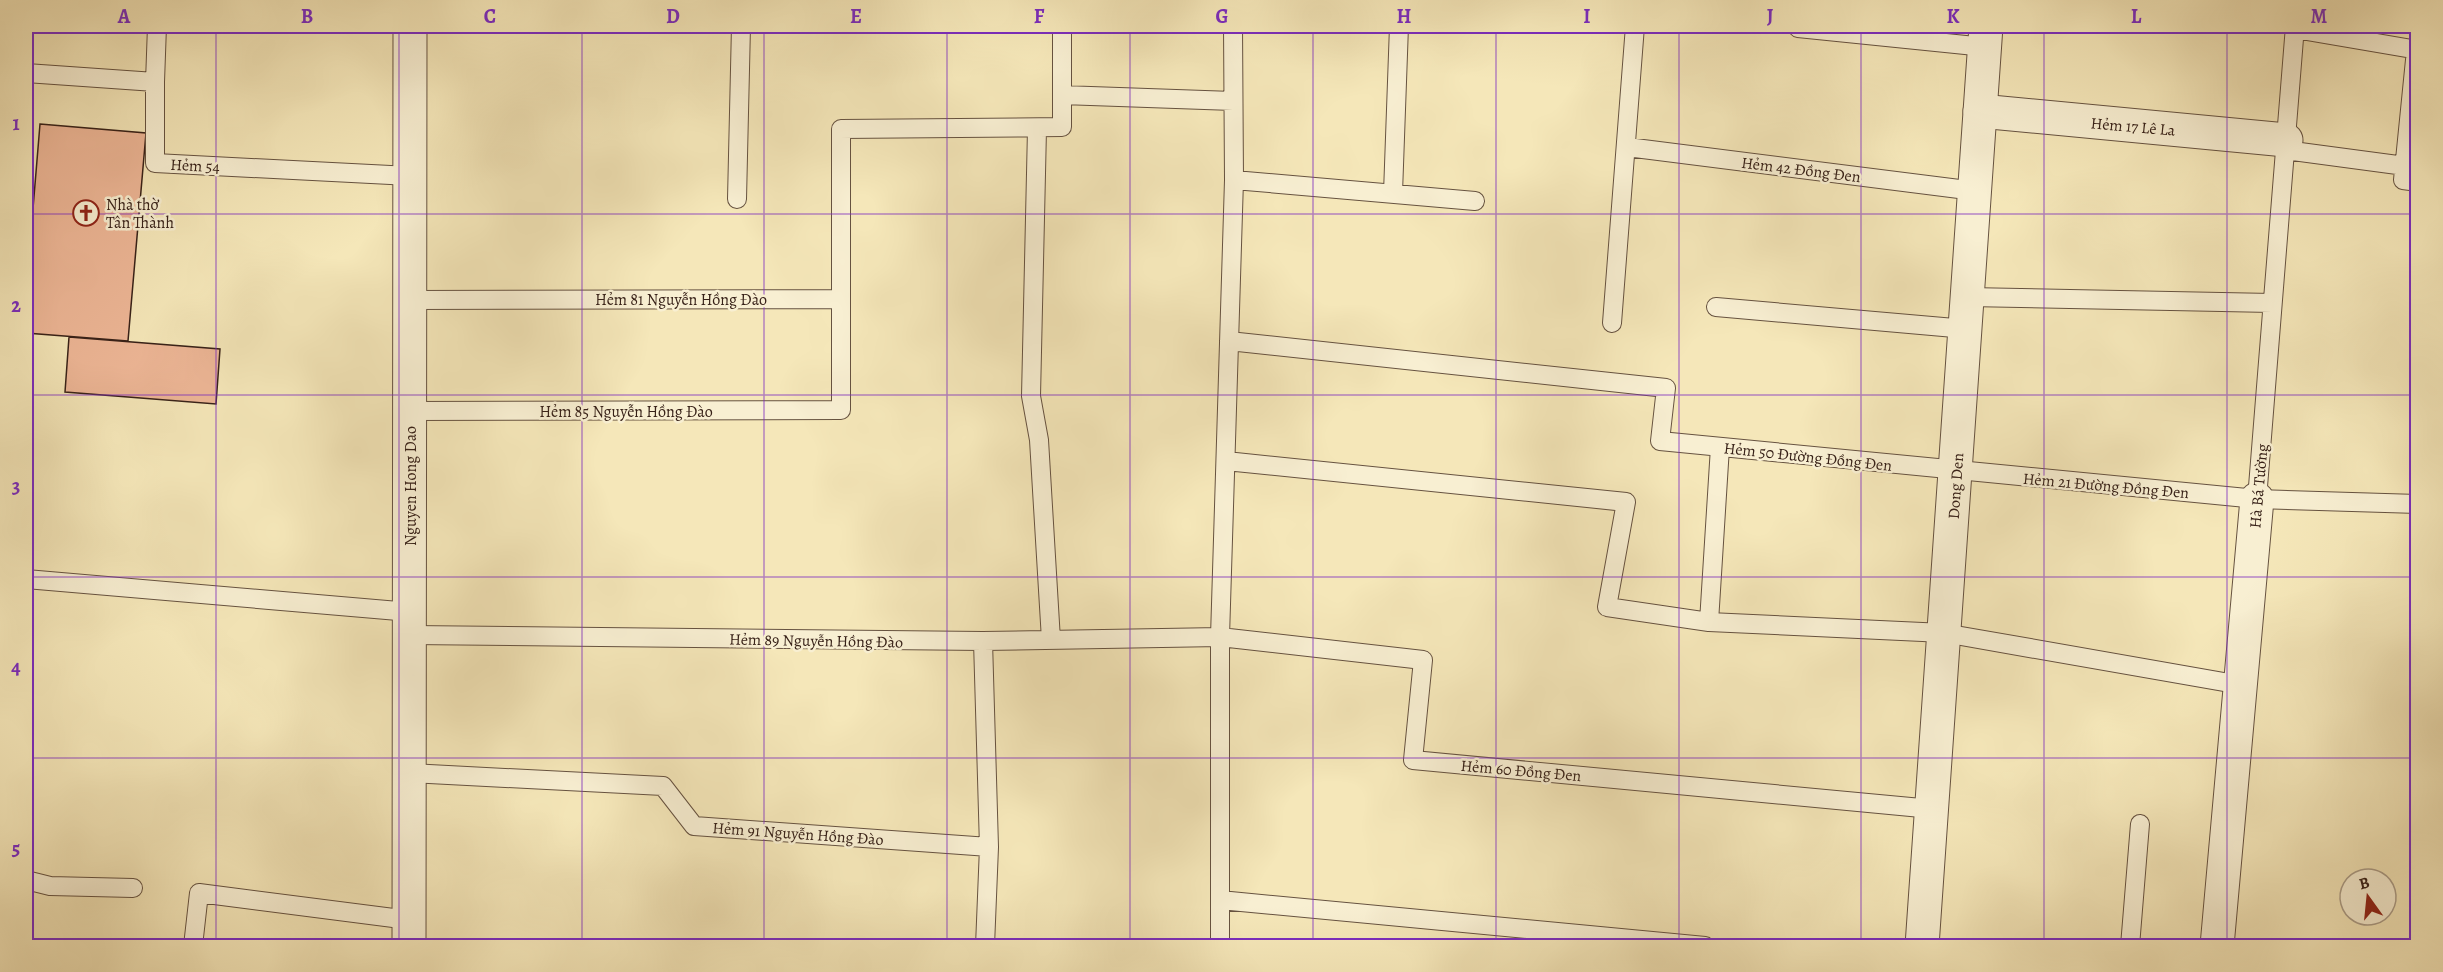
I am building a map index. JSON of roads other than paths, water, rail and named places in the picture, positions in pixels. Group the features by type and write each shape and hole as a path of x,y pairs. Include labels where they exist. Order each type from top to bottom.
{"street":[{"name":"Nguyen Hong Dao","path":"409,933 411,773 410,26"},
{"name":"Dong Den","path":"1922,946 1986,36"},
{"name":"Hẻm 17 Lê La","path":"1980,111 2285,145"},
{"name":"Hà Bá Tường","path":"2217,946 2257,499"}],"lane":[{"path":"26,73 155,82 156,26"},
{"path":"737,199 741,26"},
{"path":"840,299 841,129 1062,127 1062,26"},
{"path":"1220,946 1220,638 1234,180 1233,26"},
{"path":"1394,193 1399,26"},
{"path":"1612,323 1635,26"},
{"path":"2295,27 2417,50 2403,180 2418,182"},
{"name":"Hà Bá Tường","path":"2257,499 2295,27"},
{"path":"1798,28 1986,36"},
{"name":"Hẻm 54","path":"155,82 154,163 410,176"},
{"path":"1062,95 1233,101"},
{"path":"1037,129 1031,396 1039,440 1051,640"},
{"path":"2285,145 2405,166"},
{"name":"Hẻm 42 Đồng Đen","path":"1627,147 1975,192"},
{"path":"1234,180 1475,201"},
{"name":"Hẻm 81 Nguyễn Hồng Đào","path":"410,300 840,299"},
{"name":"Hẻm 85 Nguyễn Hồng Đào","path":"410,411 841,410 840,299"},
{"path":"1716,307 1967,313 2272,303"},
{"name":"Hẻm 50 Đường Đồng Đen","path":"1229,341 1666,388 1660,441 1956,471"},
{"path":"1709,622 1720,447"},
{"path":"1226,461 1626,502 1607,607 1709,622 1944,633 2241,685"},
{"name":"Hẻm 21 Đường Đồng Đen","path":"1956,471 2257,499 2418,504"},
{"name":"Hẻm 89 Nguyễn Hồng Đào","path":"26,579 410,624 983,642 1220,638"},
{"name":"Hẻm 60 Đồng Đen","path":"1220,638 1423,660 1413,760 1932,809"},
{"path":"983,642 989,847 985,946"},
{"name":"Hẻm 91 Nguyễn Hồng Đào","path":"411,773 663,786 694,826 989,847"},
{"path":"2130,946 2140,824"},
{"path":"26,880 51,886 133,888"},
{"path":"193,946 199,893 409,933"},
{"path":"1220,900 1705,946"}],"place":[{"name":"Nhà thờ Tân Thành","path":"86,213"}]}
